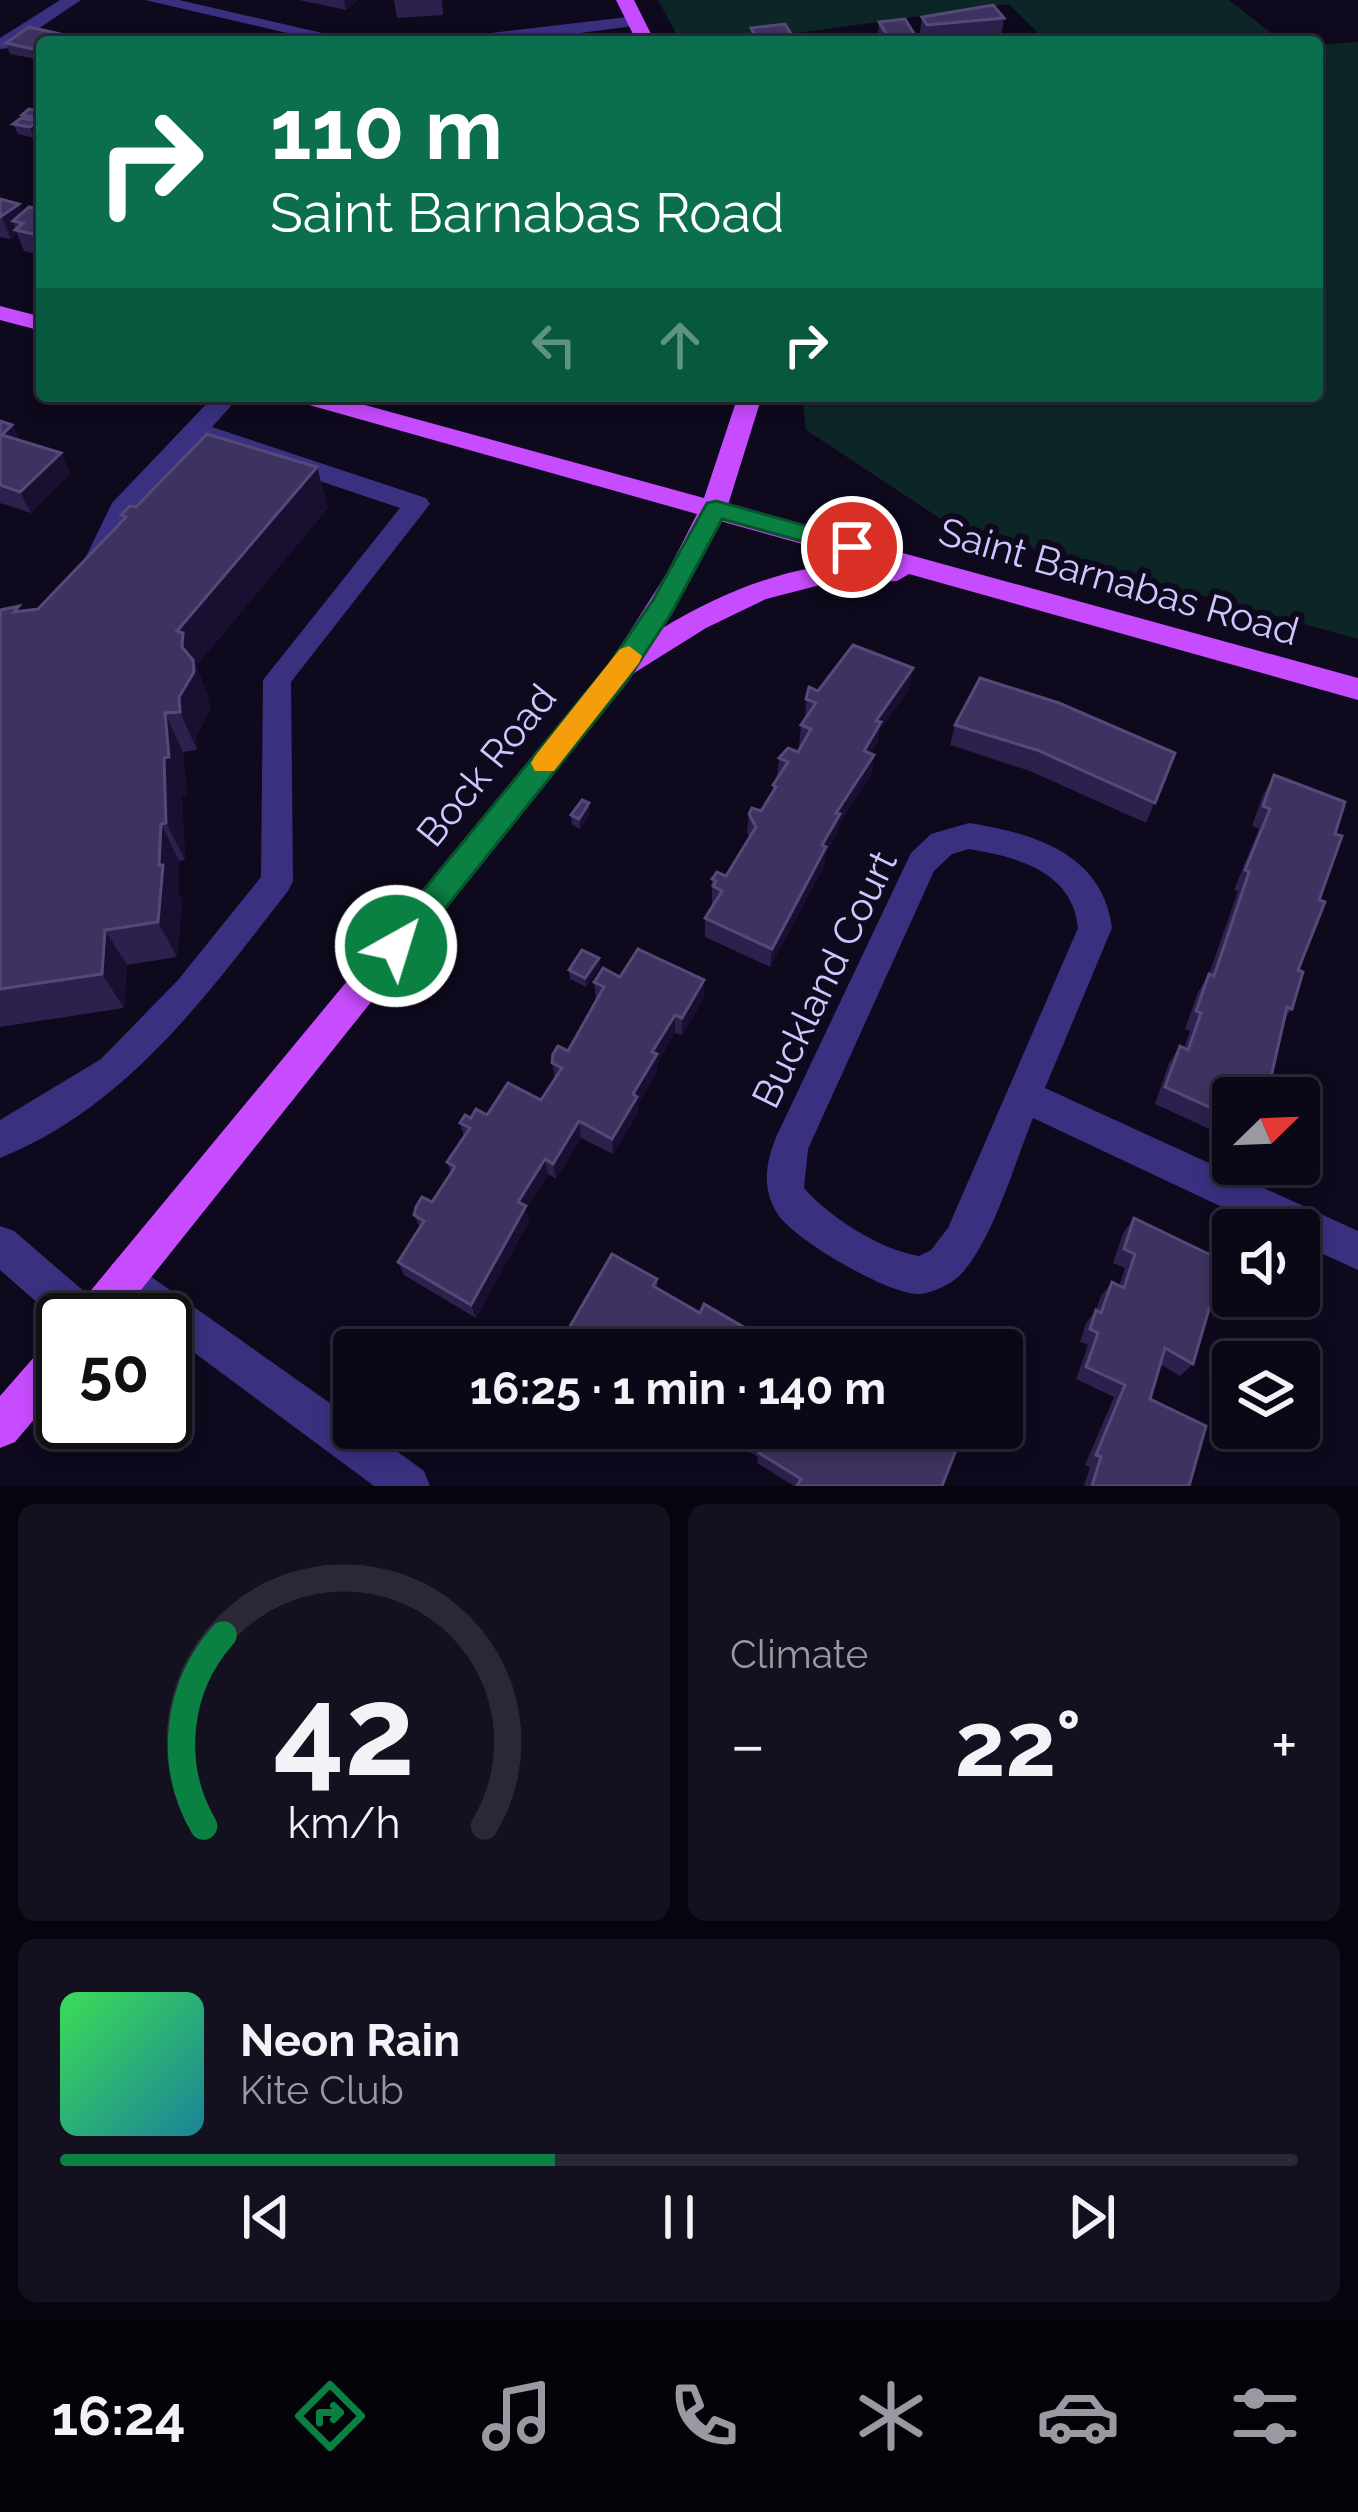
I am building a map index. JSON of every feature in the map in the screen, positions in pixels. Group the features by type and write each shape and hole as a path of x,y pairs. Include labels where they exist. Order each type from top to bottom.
{"main road":[{"path":"625,0 643,36"},
{"path":"0,313 36,322"},
{"name":"Saint Barnabas Road","path":"326,402 1358,688"},
{"name":"Bock Road","path":"113,1293 618,674 663,606 716,509 748,402"},
{"path":"618,674 700,614 784,580 853,571 941,572"},
{"path":"0,1427 36,1385"}],"street":[{"path":"3,44 72,0"},
{"path":"154,0 306,36"},
{"path":"515,36 636,21"},
{"path":"81,584 96,567 121,509 223,402"},
{"path":"0,1140 114,1071 190,991 277,881 277,680 417,504 196,431"},
{"name":"Buckland Court","path":"969,836 1006,840 1082,881 1096,904 1095,928 1023,1095 962,1242 942,1269 914,1276 885,1264 794,1207 782,1177 790,1147 922,862 942,843 969,836"},
{"path":"1023,1095 1358,1251"},
{"path":"0,1245 58,1293"},
{"path":"126,1278 409,1486"}],"green space":[{"path":"658,0 1229,0 1274,36 1041,36 1009,4 774,36 678,36"},
{"path":"1358,42 1358,639 950,525 806,430 803,402 1323,402 1323,45"}],"building":[{"path":"993,5 1004,18 927,25 922,17"},
{"path":"905,19 915,35 888,36 879,22"},
{"path":"785,24 792,36 756,36 751,28"},
{"path":"29,27 60,34 36,36 36,50 6,43"},
{"path":"21,118 36,121 30,127 13,124"},
{"path":"0,199 19,204 0,217"},
{"path":"29,207 36,209 36,235 15,230 23,223 13,221"},
{"path":"0,421 12,425 2,435 61,453 20,492 0,485"},
{"path":"207,434 317,467 177,631 183,633 182,647 193,660 194,672 179,697 180,712 165,713 169,757 164,758 166,823 161,824 158,922 105,930 102,974 0,989 0,610 38,609 126,517 121,515 130,506 136,507"},
{"path":"853,645 913,668 876,721 881,722 864,751 874,755 836,813 840,814 822,845 826,847 772,949 705,918 722,891 713,886 716,881 712,879 717,872 726,876 756,827 749,814 752,808 761,811 776,787 788,762 779,758 788,748 798,752 811,729 801,725 816,703 806,699 809,687 818,691"},
{"path":"980,678 1059,703 1175,753 1155,803 1037,750 955,725"},
{"path":"1274,775 1345,802 1335,834 1342,836 1319,900 1325,902 1298,970 1303,972 1292,1009 1287,1007 1271,1077 1212,1077 1212,1108 1165,1087 1180,1046 1188,1050 1209,974 1214,976 1249,872 1245,870 1270,809 1263,806"},
{"path":"582,800 589,803 579,819 571,815"},
{"path":"638,949 704,980 682,1018 675,1015 652,1052 657,1054 612,1139 579,1121 553,1164 545,1159 518,1202 526,1206 471,1305 398,1262 424,1221 414,1215 422,1197 432,1202 455,1167 447,1162 470,1128 460,1123 465,1115 471,1118 476,1109 487,1115 508,1083 541,1100 562,1068 552,1063 553,1054 558,1046 568,1051 604,987 594,982 603,968 620,977"},
{"path":"582,950 599,958 585,978 569,970"},
{"path":"1134,1218 1212,1256 1212,1299 1193,1364 1165,1348 1150,1399 1206,1426 1189,1486 1092,1486 1101,1457 1096,1455 1125,1385 1086,1367 1098,1333 1090,1329 1112,1282 1124,1288 1135,1254 1124,1249"},
{"path":"612,1254 657,1279 653,1286 700,1313 704,1304 747,1329 568,1329"},
{"path":"761,1449 956,1449 942,1486 797,1486 801,1479 759,1453"}],"slow traffic":[{"path":"545,763 629,656"}],"route":[{"path":"396,946 618,674 663,606 716,509 852,547"}]}
